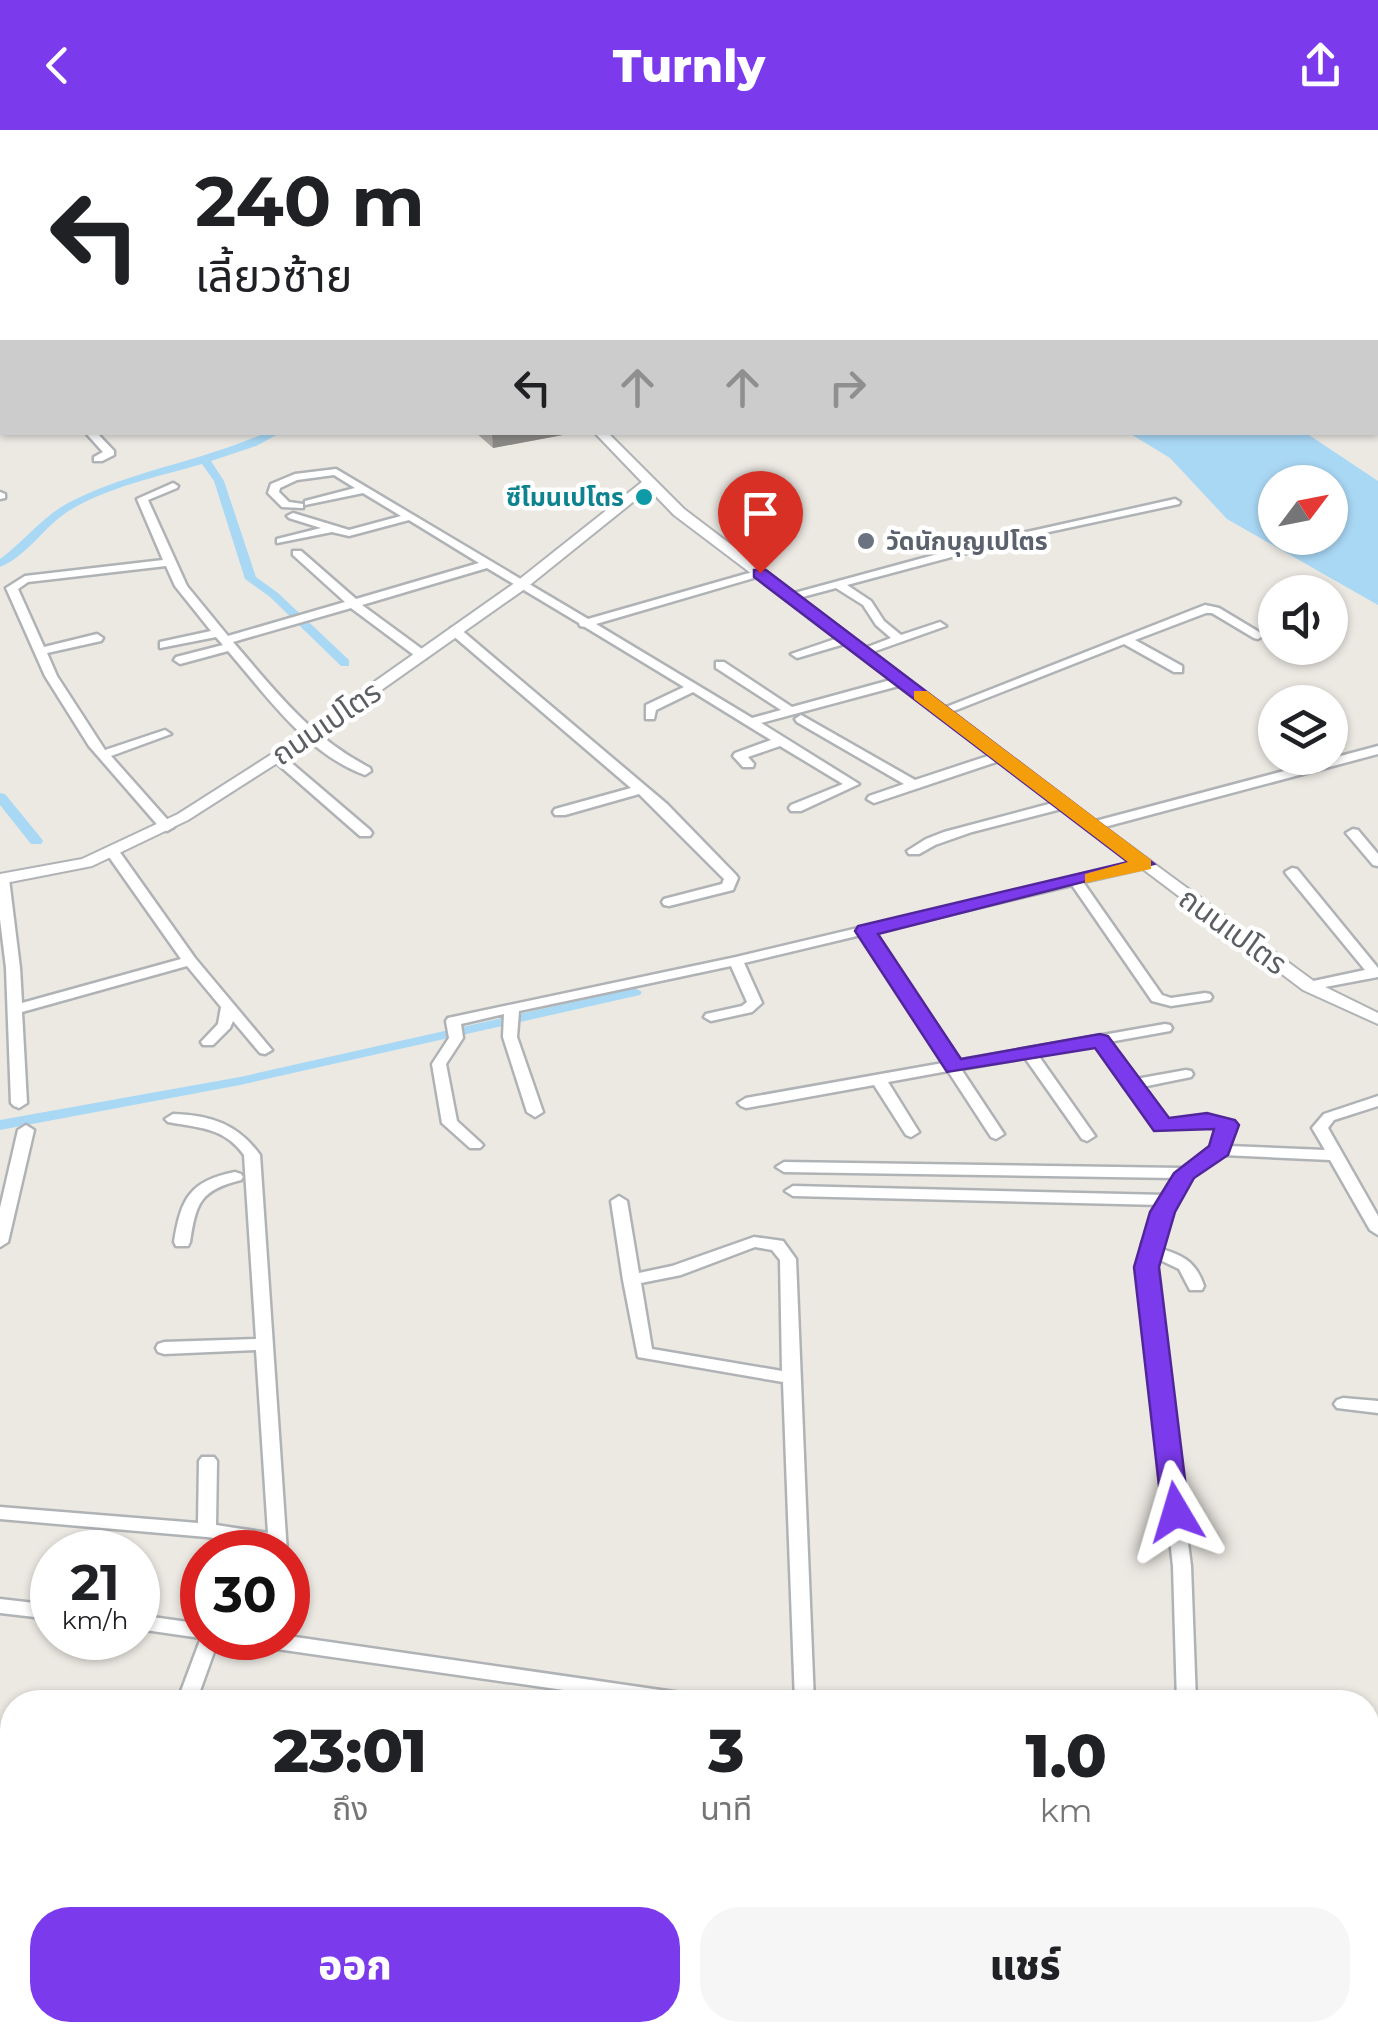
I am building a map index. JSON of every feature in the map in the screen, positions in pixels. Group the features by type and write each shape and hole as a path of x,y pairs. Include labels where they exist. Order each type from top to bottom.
{"street":[{"path":"93,435 110,453 98,459"},
{"path":"603,435 647,484"},
{"path":"265,470 275,478 331,470 690,690 854,784 796,808"},
{"path":"295,477 278,483 273,493 286,505 301,508 332,530"},
{"name":"ถนนเปโตร","path":"1,879 66,870 114,854 167,827 278,757 521,586 647,484 791,597 1309,986 1378,1019"},
{"path":"173,486 142,498 181,586 308,734 365,770"},
{"path":"301,508 364,490"},
{"path":"622,505 667,502"},
{"path":"791,597 1132,508 1175,502"},
{"path":"281,541 332,530 359,532 409,516"},
{"path":"296,553 355,605 422,655"},
{"path":"167,827 103,756 50,676 12,588 15,582 172,562"},
{"path":"164,645 224,640 486,565"},
{"path":"584,624 760,573"},
{"path":"838,584 868,603 880,623 899,639"},
{"path":"942,711 1205,609 1258,635"},
{"path":"863,651 940,626"},
{"path":"455,632 641,789 731,878 728,887 669,902"},
{"path":"40,651 97,638"},
{"path":"798,654 847,639"},
{"path":"180,660 224,640"},
{"path":"1125,640 1178,668"},
{"path":"720,665 914,785"},
{"path":"750,722 795,714 902,681"},
{"path":"650,716 650,708 690,690"},
{"path":"103,756 165,734"},
{"path":"748,764 739,756 781,741"},
{"path":"1093,826 1378,750"},
{"path":"886,808 874,799 1002,756"},
{"path":"278,757 365,833"},
{"path":"560,812 641,789"},
{"path":"914,851 938,837 1019,820 1064,804"},
{"path":"1353,833 1378,862"},
{"path":"114,854 227,1009 266,1050"},
{"path":"476,1145 448,1118 439,1064 455,1033 454,1022 510,1016 1078,883 1144,864"},
{"path":"1292,872 1377,972 1309,986"},
{"path":"1,879 15,1009 19,1103"},
{"path":"1078,883 1157,998 1170,1002 1204,996"},
{"path":"866,931 996,1134"},
{"path":"15,1009 190,961"},
{"path":"711,1017 748,1009 755,1002 736,961"},
{"path":"208,1042 225,1025 227,1009"},
{"path":"510,1016 535,1112"},
{"path":"746,1104 1166,1028"},
{"path":"1100,1040 1162,1126 1207,1120 1227,1125 1220,1150"},
{"path":"1030,1054 1087,1136"},
{"path":"1130,1085 1186,1074"},
{"path":"880,1082 911,1132"},
{"path":"1378,1101 1323,1122 1320,1128 1378,1230"},
{"path":"173,1120 200,1120 234,1134 252,1155 245,1177 266,1344 277,1530"},
{"path":"0,1242 26,1130"},
{"path":"1187,1690 1182,1566 1151,1318 1149,1251 1186,1173 1220,1150 1336,1155"},
{"path":"784,1167 1186,1173"},
{"path":"182,1242 193,1193 203,1185 245,1177"},
{"path":"794,1191 1170,1200"},
{"path":"618,1201 644,1354 791,1378"},
{"path":"631,1280 676,1271 754,1242 776,1245 788,1259 804,1690"},
{"path":"1149,1251 1182,1260 1193,1273 1196,1286"},
{"path":"164,1348 266,1344"},
{"path":"1342,1404 1378,1408"},
{"path":"0,1513 207,1530 208,1461"},
{"path":"0,1606 30,1609"},
{"path":"310,1645 583,1690"},
{"path":"190,1690 202,1660"}],"water":[{"path":"1132,435 1309,435 1378,481 1378,605 1348,588 1348,575 1325,575 1290,555 1348,555 1348,465 1258,465 1258,537 1227,519 1170,458"}],"waterway":[{"path":"0,564 52,518 96,493 271,435"},
{"path":"206,462 219,481 251,579 274,595 345,663"},
{"path":"0,797 36,841"},
{"path":"0,1125 240,1081 635,992"}],"slow traffic":[{"path":"921,695 1144,864 1092,879"}],"place":[{"name":"ซีโมนเปโตร","path":"644,497"},
{"name":"วัดนักบุญเปโตร","path":"866,541"}],"route":[{"path":"760,573 1144,864 1078,883 866,931 955,1067 1100,1040 1162,1126 1207,1120 1227,1125 1220,1150 1186,1173 1162,1212 1146,1267 1176,1512"}]}
